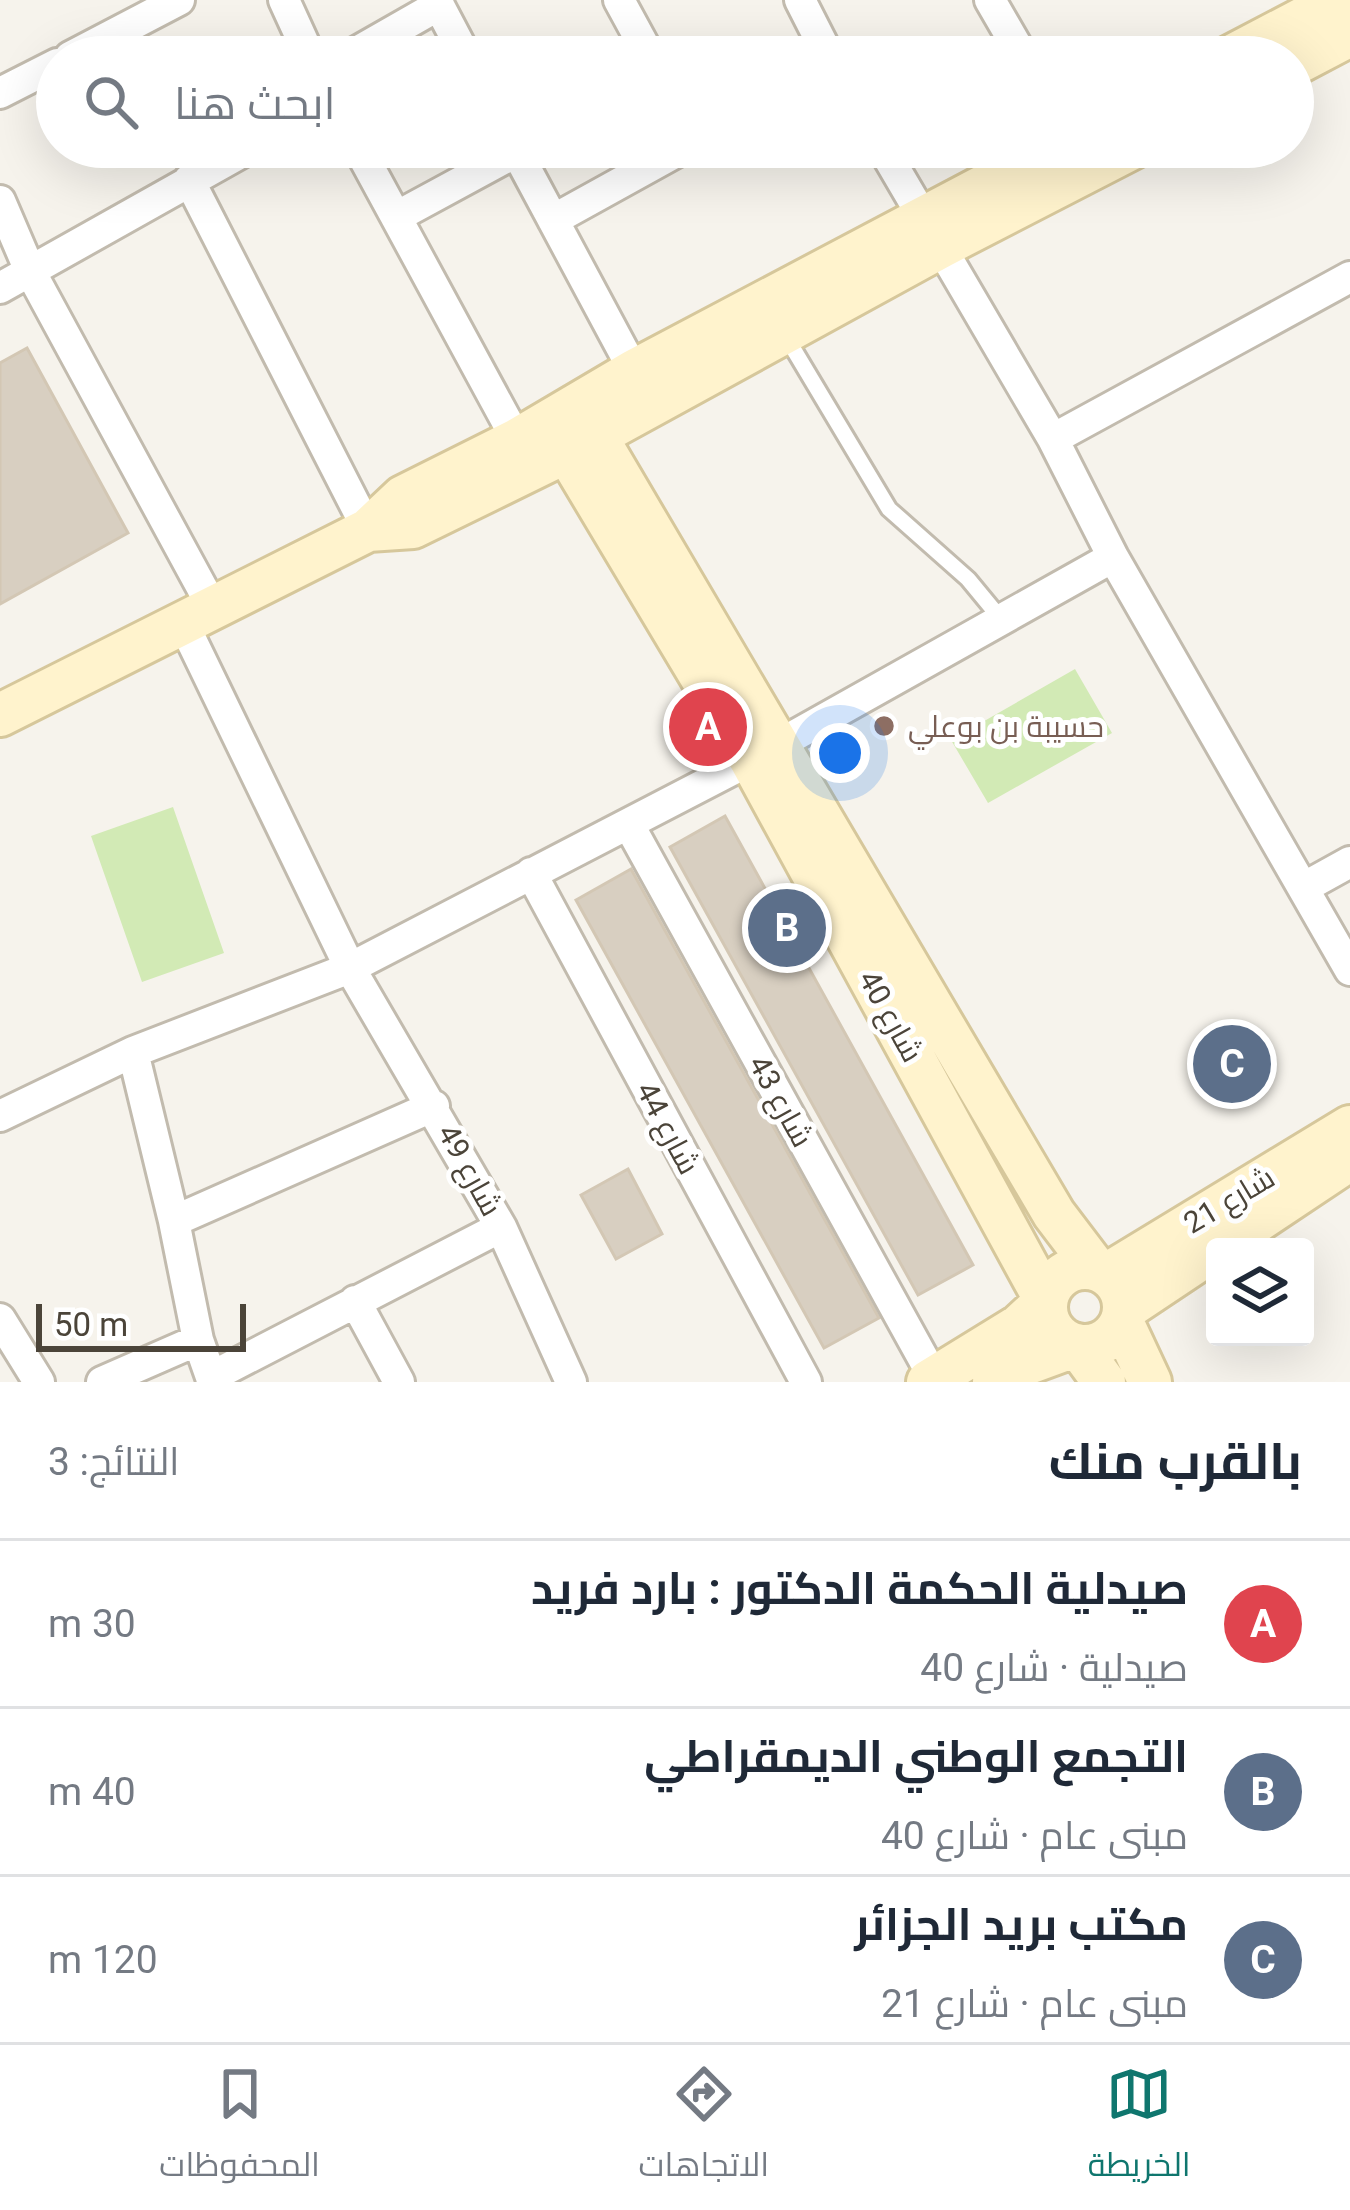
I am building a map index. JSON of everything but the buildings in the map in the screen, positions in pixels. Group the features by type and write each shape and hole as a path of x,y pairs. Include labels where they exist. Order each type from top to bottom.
{"street":[{"path":"110,36 179,0"},
{"path":"284,0 300,36"},
{"path":"619,0 639,36"},
{"path":"800,0 818,36"},
{"path":"990,0 1011,36"},
{"path":"381,36 437,2 455,36"},
{"path":"1284,36 1341,14"},
{"path":"1314,43 1341,14"},
{"path":"0,93 36,75"},
{"path":"0,288 212,168"},
{"path":"369,168 396,217 561,431"},
{"path":"396,217 482,168"},
{"path":"525,168 634,371"},
{"path":"553,220 647,168"},
{"path":"895,168 1054,439 1113,557 1350,970"},
{"path":"0,715 368,530 403,497 784,332 1026,168"},
{"path":"561,431 634,371 933,230 1083,168"},
{"path":"189,180 368,530"},
{"name":"شارع 49","path":"0,201 198,615 350,968 501,1226 571,1382"},
{"path":"1054,439 1350,277"},
{"name":"شارع 40","path":"561,431 1054,1214 1112,1294 1150,1382"},
{"path":"0,1116 133,1052 350,968 765,752 1113,557"},
{"name":"شارع 40","path":"765,752 1046,1301"},
{"name":"شارع 43","path":"628,825 931,1380"},
{"path":"1303,888 1350,862"},
{"name":"شارع 44","path":"531,874 806,1382"},
{"path":"133,1052 198,1340 212,1380 501,1226"},
{"path":"174,1221 434,1106"},
{"name":"شارع 21","path":"1112,1294 1350,1126"},
{"name":"شارع 21","path":"1232,1238 1350,1160"},
{"name":"شارع 21","path":"1112,1294 1206,1253"},
{"path":"931,1380 1019,1326 1046,1301 1058,1278 1082,1267 1112,1294 1103,1342 1020,1366 994,1382"},
{"path":"355,1301 399,1382"},
{"path":"1046,1301 1056,1334 1077,1346 1104,1382"},
{"path":"0,1319 40,1382"},
{"path":"102,1382 198,1340"}],"lane":[{"path":"784,332 889,509 968,579 1001,620"}],"green space":[{"path":"1075,669 1112,733 988,803 951,740"},
{"path":"173,807 224,953 142,982 91,836"}],"place":[{"name":"حسيبة بن بوعلي","path":"884,726"},
{"name":"صيدلية الحكمة الدكتور : بارد فريد","path":"708,727"},
{"name":"التجمع الوطني الديمقراطي","path":"787,928"},
{"name":"مكتب بريد الجزائر","path":"1232,1064"}]}
